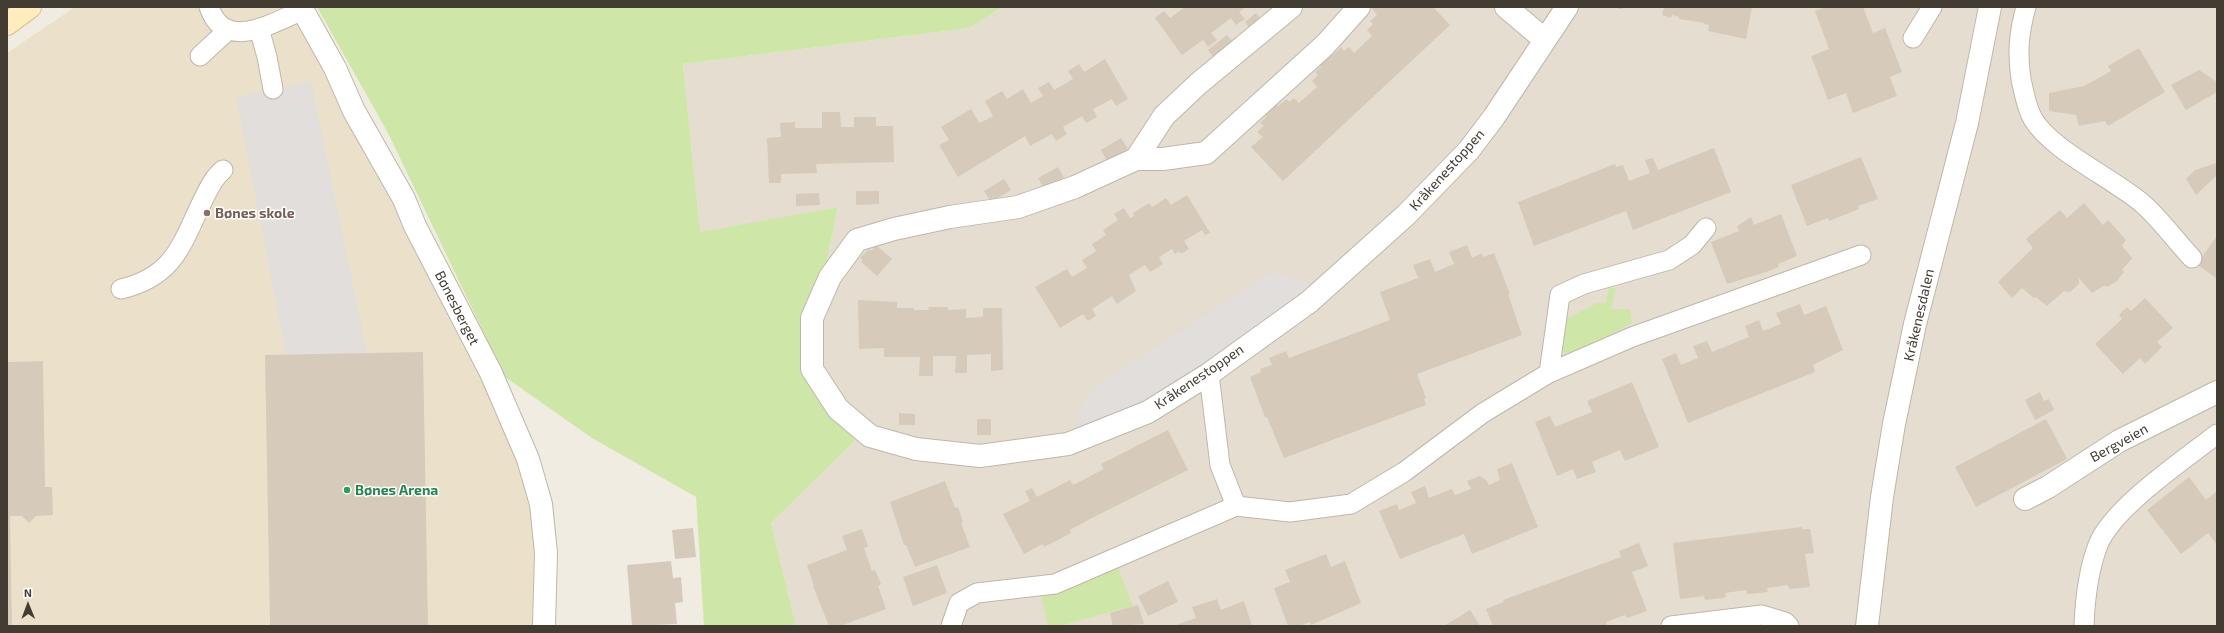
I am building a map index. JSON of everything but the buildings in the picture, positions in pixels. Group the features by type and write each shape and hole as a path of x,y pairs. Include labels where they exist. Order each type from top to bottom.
{"main road":[{"path":"7,24 30,7"}],"street":[{"path":"1136,159 1164,116 1198,84 1291,7"},
{"name":"Kråkenestoppen","path":"1359,7 1325,45 1206,153 1163,159 1136,159 1075,187 1018,207 950,216 894,229 857,240 830,277 812,318 812,369 838,409 870,436 916,449 980,456 1068,444 1148,412 1209,374 1308,302 1406,215 1469,150 1512,92 1567,7"},
{"path":"1506,7 1545,40"},
{"name":"Kråkenesdalen","path":"1867,626 1882,497 1896,417 1915,324 1967,123 1990,7"},
{"name":"Bønesberget","path":"302,8 335,68 354,111 404,199 415,226 491,373 528,459 541,504 546,553 544,626"},
{"name":"Bergveien","path":"2025,499 2048,487 2119,441 2217,392"}],"lane":[{"path":"200,56 228,30 223,28 212,17 209,7"},
{"path":"1912,38 1932,7"},
{"path":"2026,7 2020,30 2018,49 2023,90 2033,119 2043,132 2060,146 2144,205 2192,258"},
{"name":"Bønesberget","path":"228,30 241,32 259,28 302,8"},
{"path":"259,28 268,57 273,89"},
{"path":"121,289 145,281 164,269 173,260 190,231 210,186 217,175 223,170"},
{"path":"1549,373 1560,296 1584,284 1670,260 1692,245 1706,228"},
{"path":"951,626 959,603 977,593 1055,584 1236,506 1290,512 1351,504 1404,472 1483,413 1549,373 1632,337 1861,255"},
{"path":"1209,374 1220,465 1236,506"},
{"path":"2084,626 2085,595 2098,544 2120,511 2217,434"},
{"path":"1671,626 1762,615 1785,622 1789,626"}],"shaded area":[{"name":"Bønes skole","path":"75,7 298,7 528,459 545,570 540,626 7,626 7,53"},
{"path":"1002,7 2217,7 2217,626 796,626 771,523 855,441 805,365 838,207 700,233 683,64 970,28"},
{"path":"311,81 367,353 286,354 236,97"},
{"path":"1274,271 1312,286 1149,408 1070,439 1088,391"}],"green space":[{"path":"317,7 1002,7 970,28 683,64 700,232 838,207 805,365 855,441 771,523 796,626 704,626 696,497 592,438 505,377 388,133"},
{"path":"1609,287 1616,289 1611,309 1630,309 1632,323 1571,356 1559,349 1566,319 1597,303 1606,303"},
{"path":"1118,568 1133,606 1059,626 1048,626 1041,596 1052,594"}],"place":[{"name":"Bønes skole","path":"207,213"},
{"name":"Bønes Arena","path":"347,490"}]}
